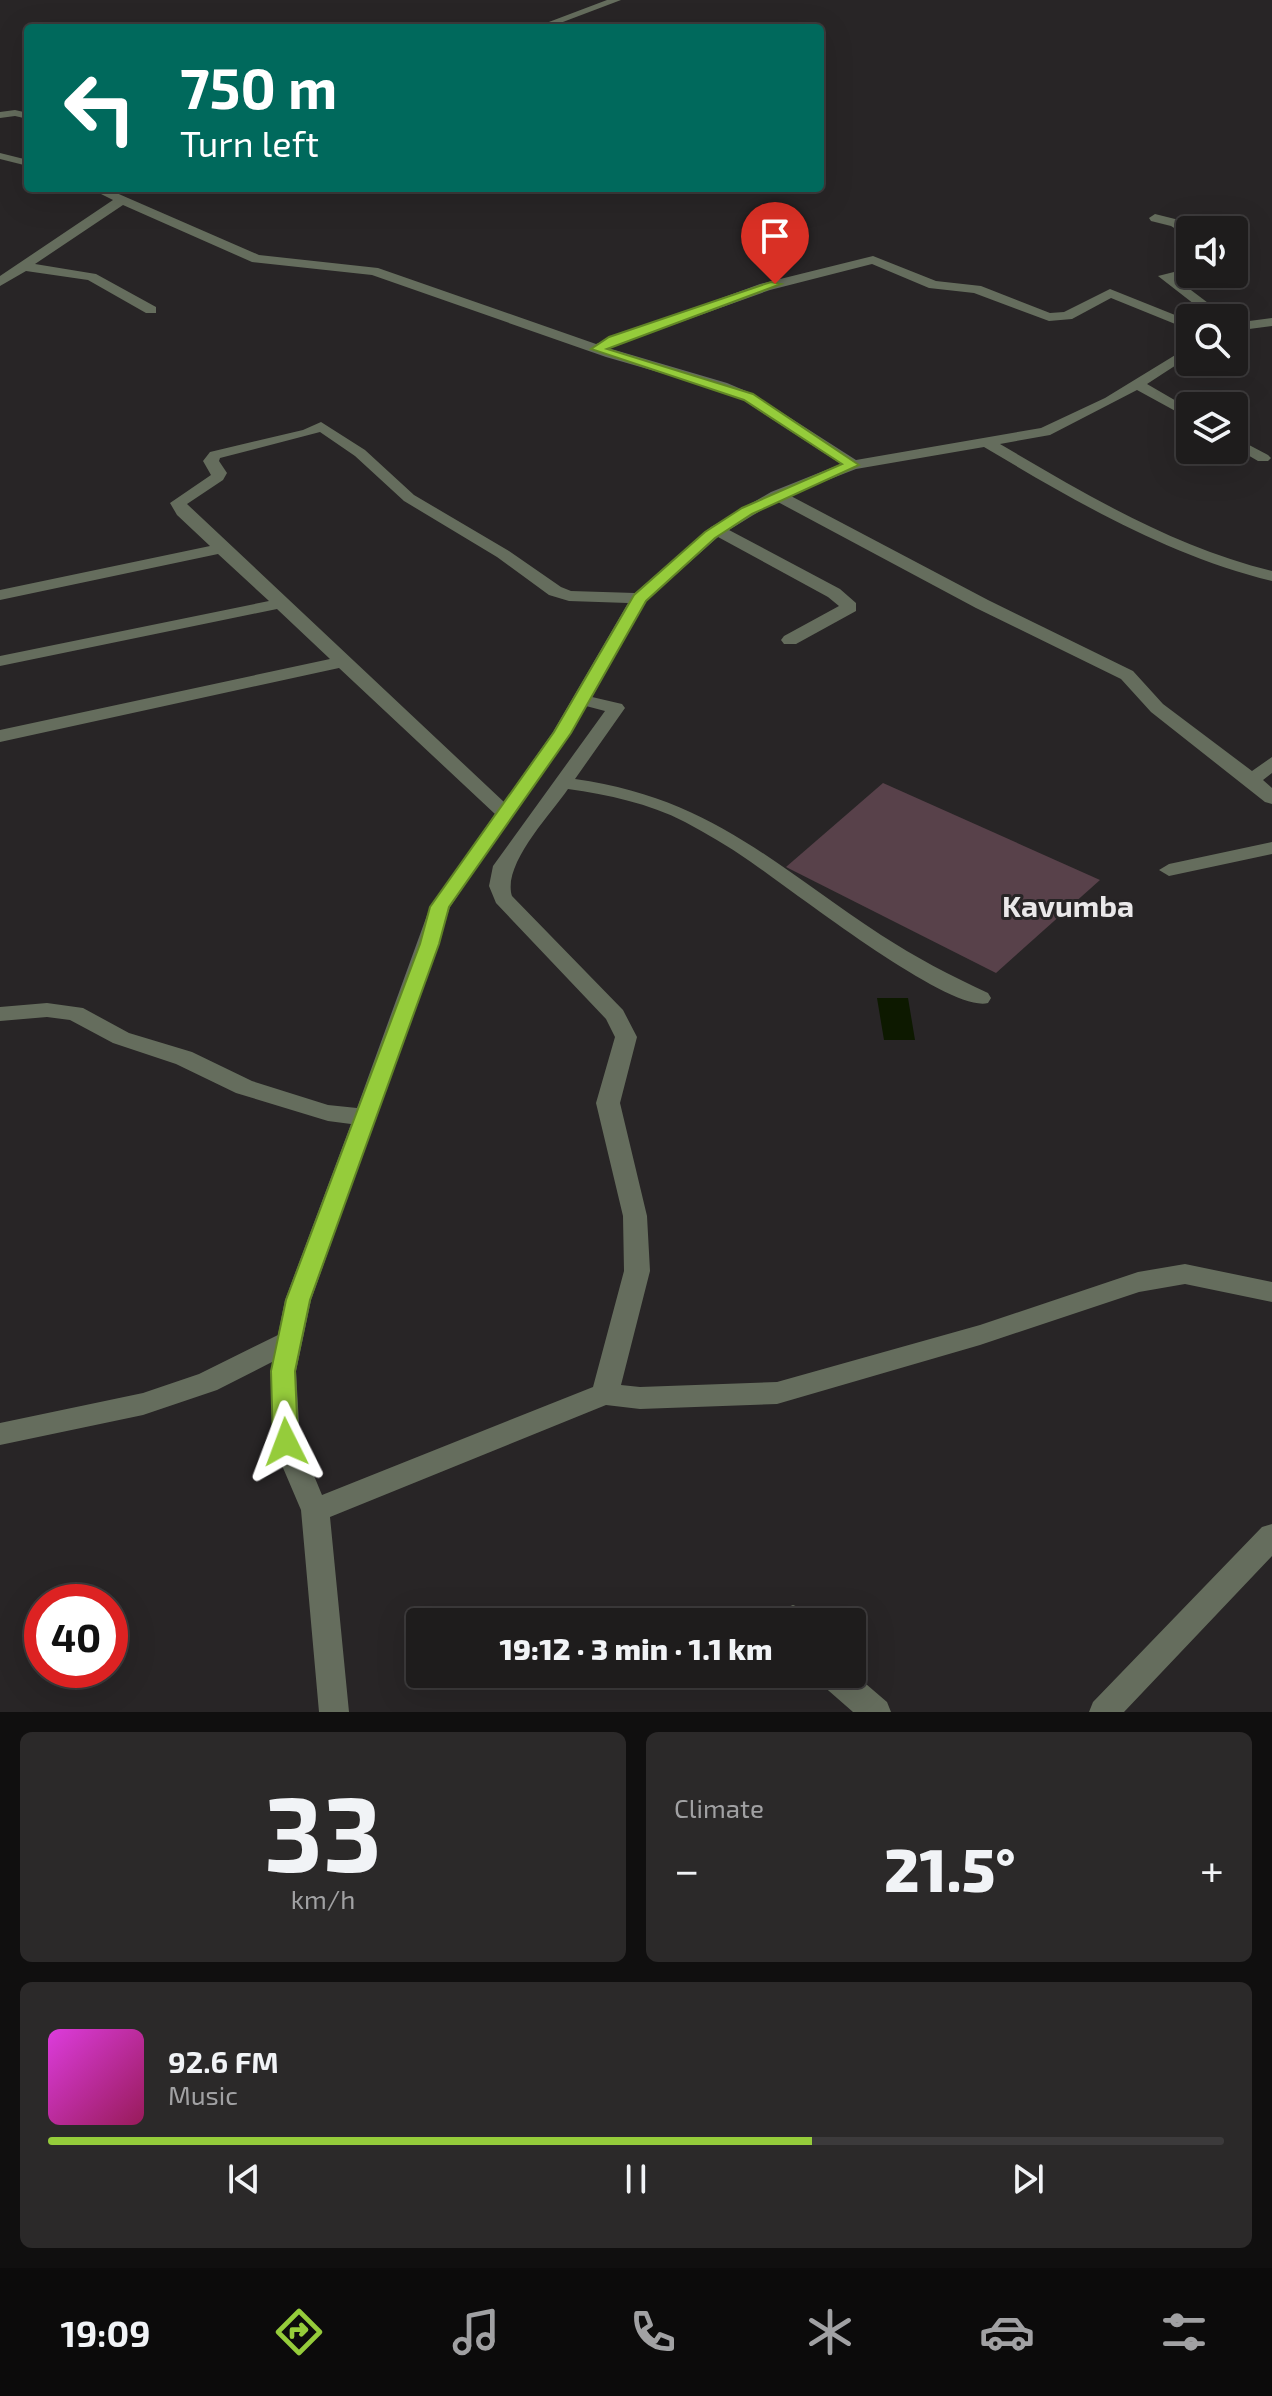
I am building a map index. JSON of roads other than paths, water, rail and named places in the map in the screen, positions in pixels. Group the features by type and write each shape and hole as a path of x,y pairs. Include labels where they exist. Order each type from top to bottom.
{"street":[{"path":"549,24 616,0"},
{"path":"0,115 24,115"},
{"path":"0,156 24,162"},
{"path":"104,192 256,259 374,271 597,349 748,397 853,465"},
{"path":"0,282 122,200"},
{"path":"1155,218 1176,224"},
{"path":"597,349 613,340 765,287 873,260 934,285 976,289 1049,317 1067,316 1110,293 1176,320"},
{"path":"21,266 91,277 151,310"},
{"path":"1176,274 1164,276 1176,285"},
{"path":"1180,288 1202,304"},
{"path":"1248,325 1272,322"},
{"path":"334,1712 315,1510 286,1442 283,1371 298,1300 440,907 562,733 639,598 717,530 776,495 853,465 973,445 982,440 1013,439 1045,432 1110,401 1176,359"},
{"path":"1137,384 1176,407"},
{"path":"504,812 284,603 183,512 178,503 218,477 211,458 253,443 308,433 321,426 360,453 409,498 503,554 555,591 569,596 639,598"},
{"path":"982,440 1138,528 1223,566 1272,576"},
{"path":"1248,449 1263,458"},
{"path":"776,495 982,604 1127,675 1157,708 1272,798"},
{"path":"717,530 834,593 850,607 790,640"},
{"path":"0,595 223,548"},
{"path":"0,661 284,603"},
{"path":"0,736 345,661"},
{"path":"579,699 616,708 560,791 503,866 499,886 503,898 615,1015 626,1037 608,1103 635,1216 637,1271 605,1394"},
{"path":"1252,780 1272,763"},
{"path":"560,791 660,803 705,823 762,857 857,928 923,972 980,998"},
{"path":"1169,870 1272,848"},
{"path":"0,1014 47,1010 75,1013 130,1042 184,1058 244,1087 328,1113 364,1117"},
{"path":"315,1510 605,1394 640,1398 777,1393 980,1335 1138,1282 1185,1274 1272,1292"},
{"path":"0,1434 143,1404 208,1382 288,1342"},
{"path":"1104,1712 1272,1536"},
{"path":"848,1688 876,1712"}],"district":[{"name":"Kavumba","path":"1068,905"}]}
